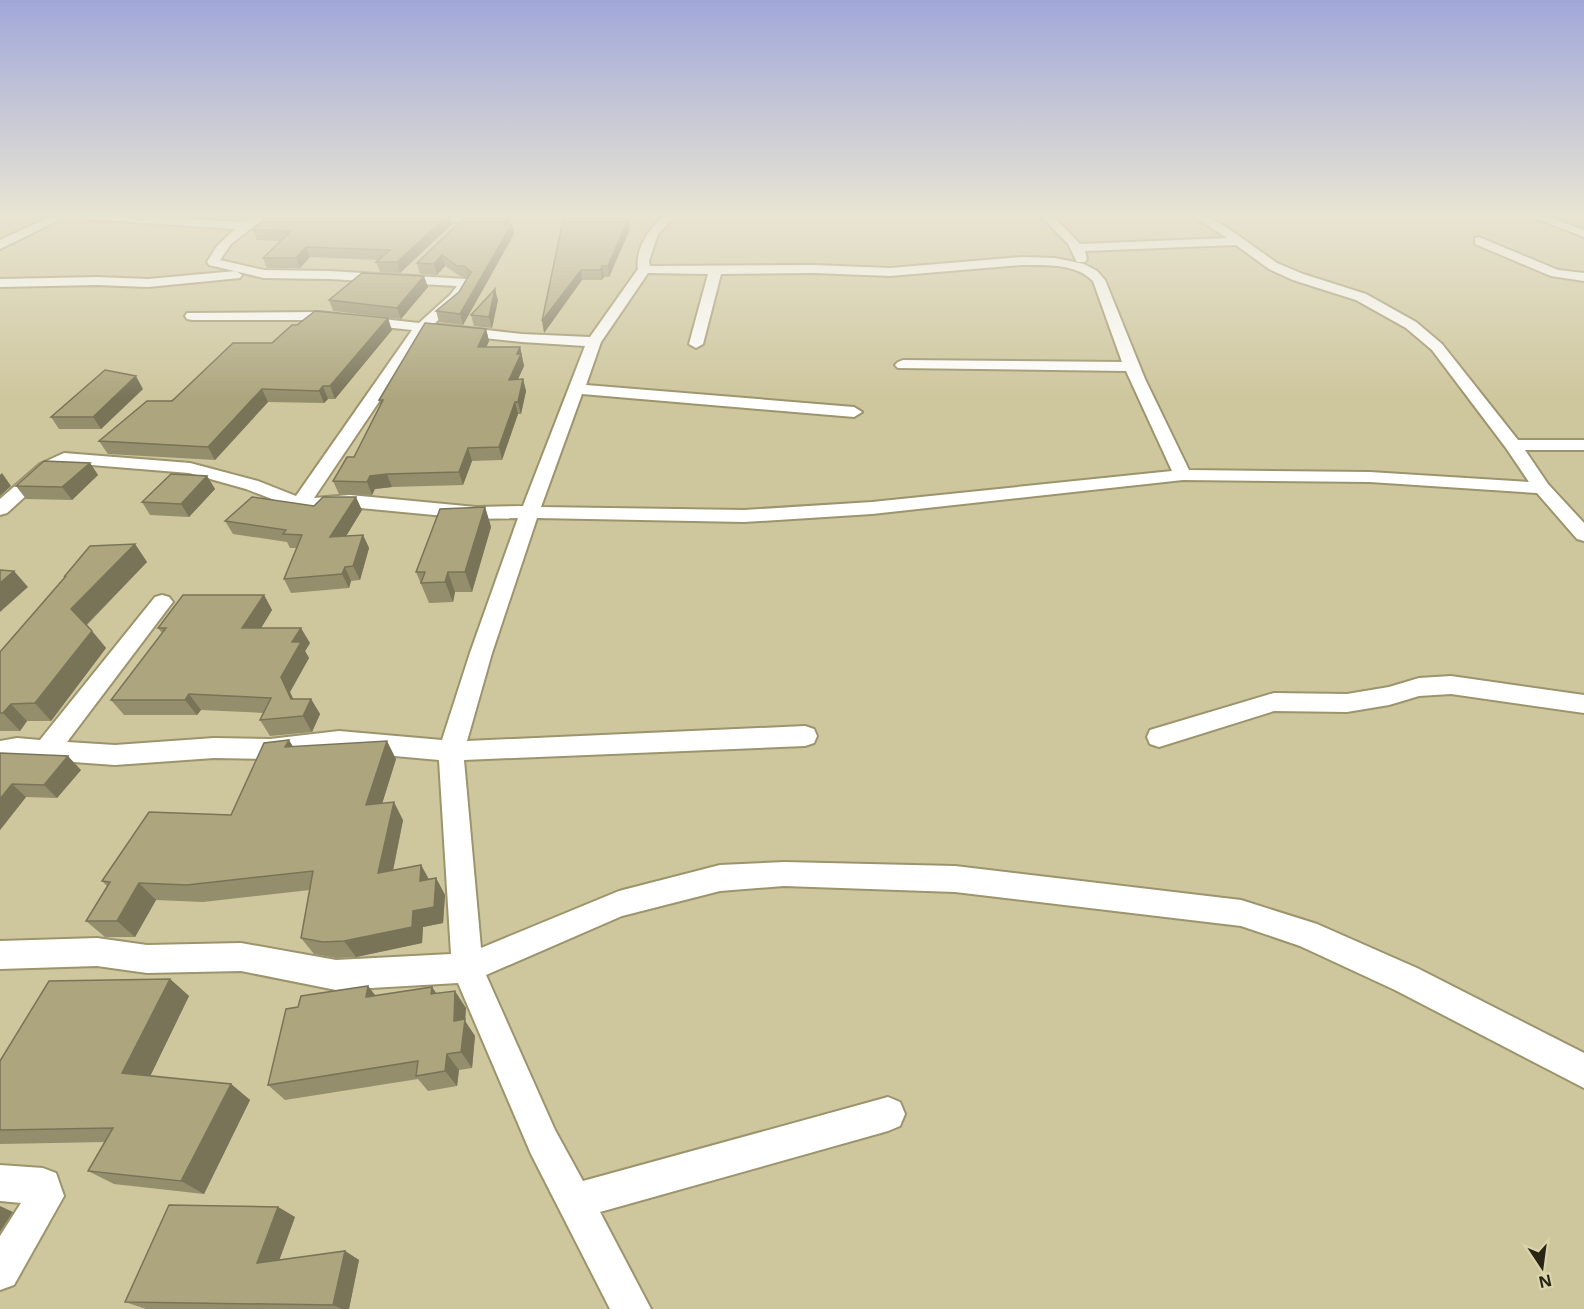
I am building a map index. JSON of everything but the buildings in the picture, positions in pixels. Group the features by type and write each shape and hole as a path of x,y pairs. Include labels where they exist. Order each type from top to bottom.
{"street":[{"path":"0,283 97,281 148,284 213,277"},
{"path":"300,504 421,328 455,298 466,283 429,277"},
{"path":"631,1309 543,1142 467,968 451,751 481,652 530,512 594,342 638,277"},
{"path":"696,344 714,277"},
{"path":"1096,277 1130,367 1153,419 1183,475"},
{"path":"1298,277 1361,297 1412,325 1437,348 1513,445 1542,488 1584,535"},
{"path":"192,316 319,316 522,339 594,342"},
{"path":"903,365 1130,367"},
{"path":"576,389 854,412"},
{"path":"1513,445 1584,445"},
{"path":"0,509 46,468 64,458 190,468 252,485 300,504 350,501 476,513 744,516 872,508 1183,475 1370,477 1542,488"},
{"path":"46,751 162,602"},
{"path":"1159,737 1274,702 1347,703 1389,696 1419,687 1451,685 1584,705"},
{"path":"0,751 17,748 115,754 163,753 214,748 270,749 339,741 451,751 805,735"},
{"path":"0,956 97,952 147,959 241,957 336,975 467,968 619,904 720,878 784,874 955,879 1241,913 1306,934 1396,975 1584,1071"},
{"path":"575,1202 888,1114"},
{"path":"0,1183 44,1186 46,1196 0,1271"}]}
